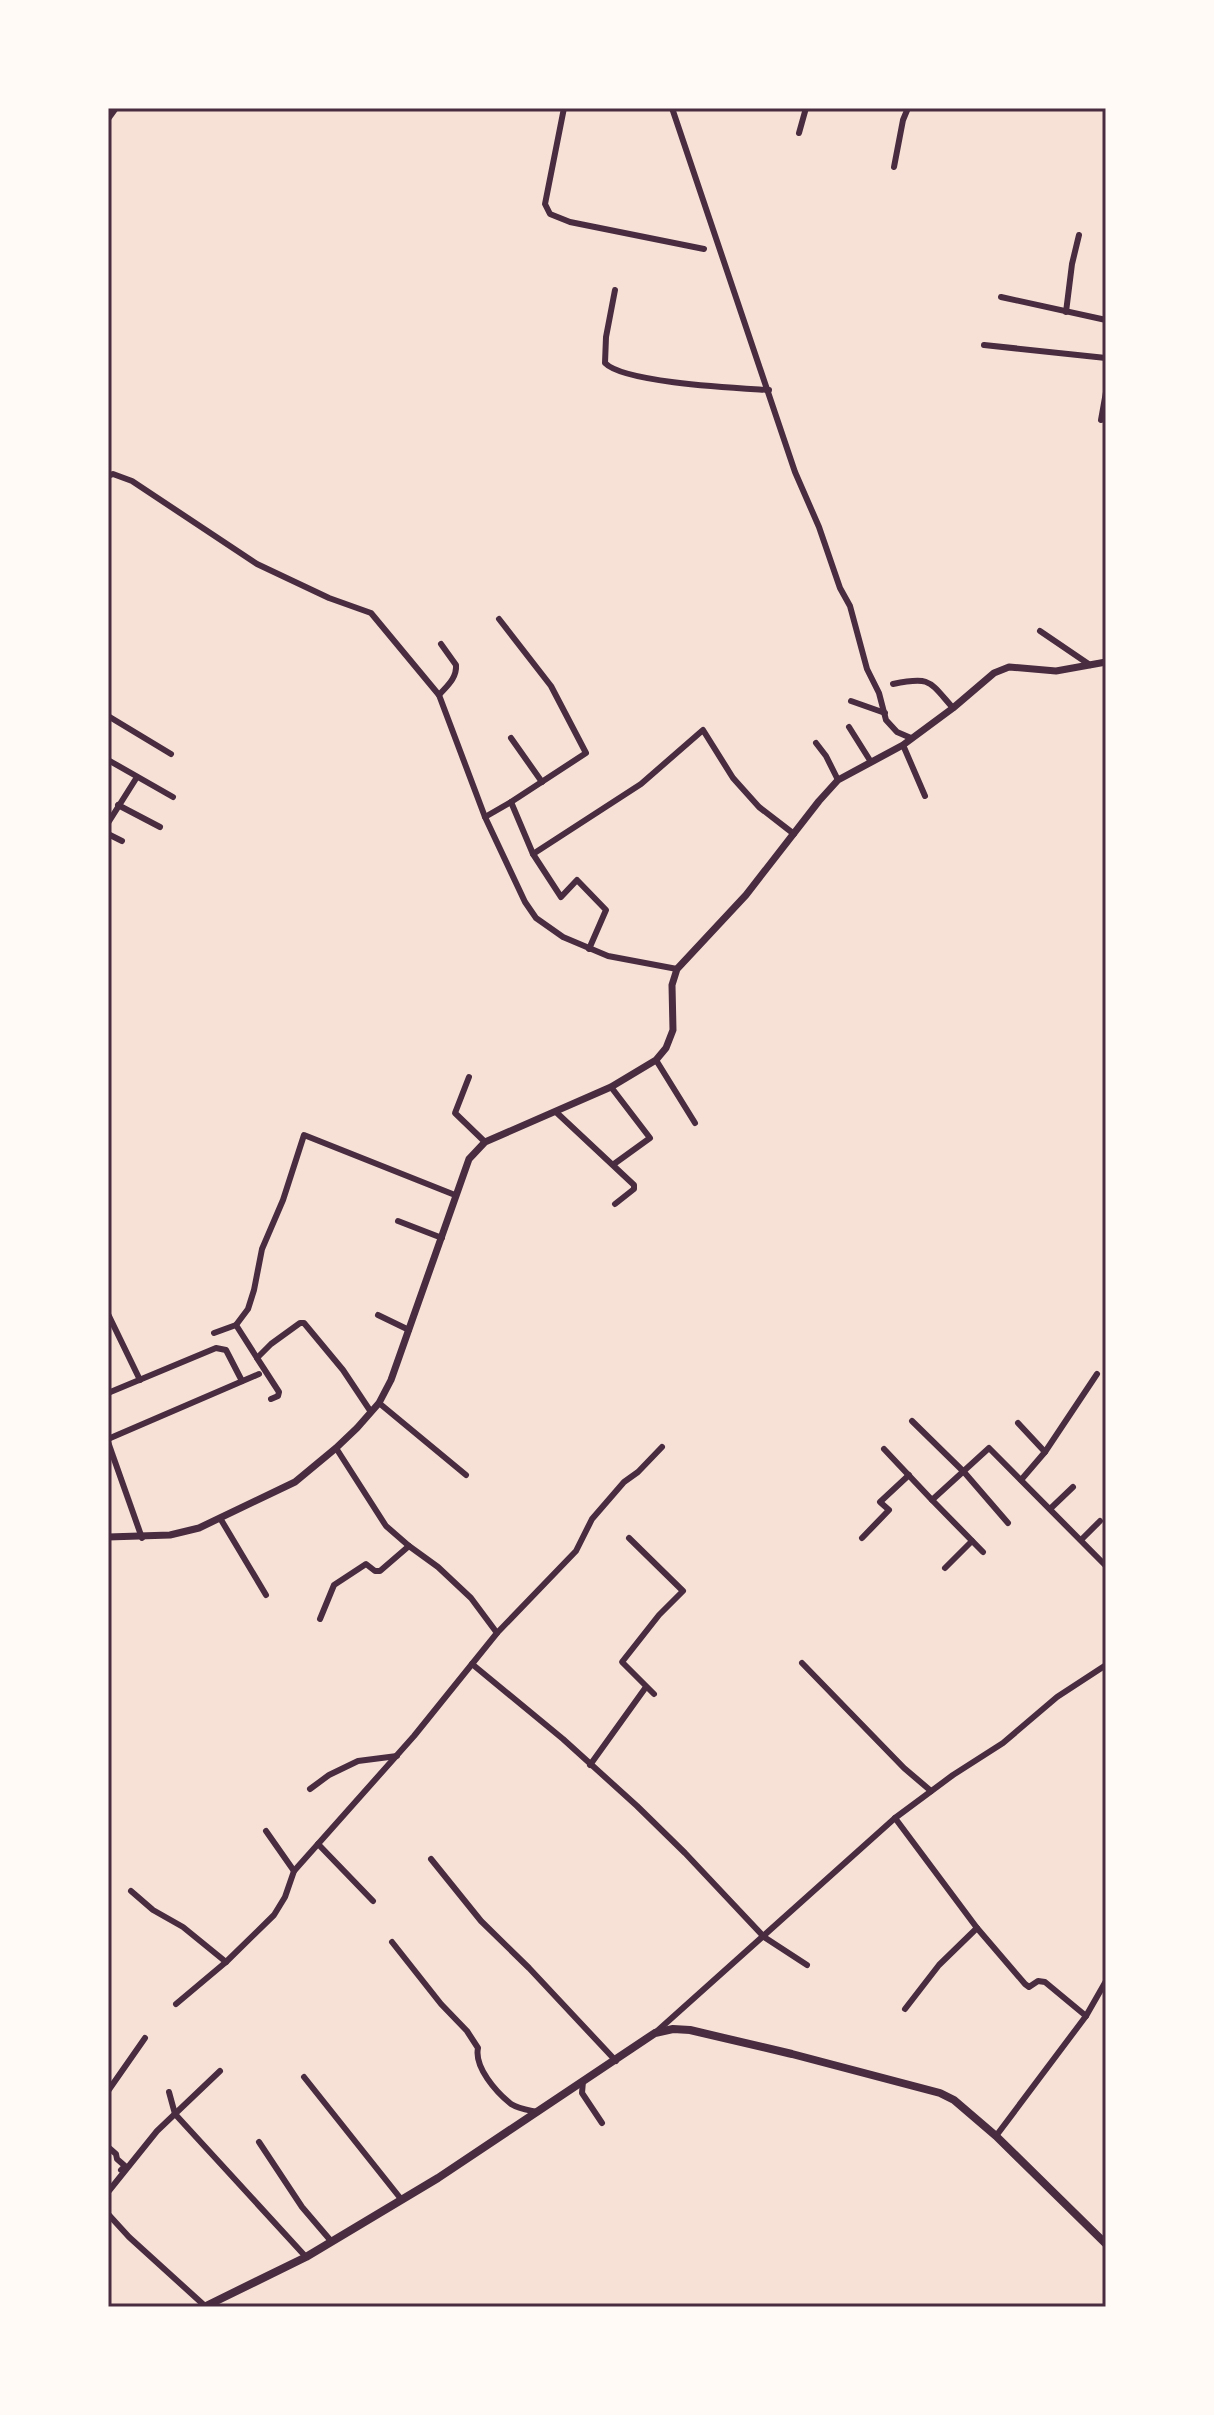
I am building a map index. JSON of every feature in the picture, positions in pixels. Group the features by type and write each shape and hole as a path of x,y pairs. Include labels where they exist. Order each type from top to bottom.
{"main road":[{"path":"205,2307 306,2257 452,2169 655,2033 673,2029 690,2030 940,2093 954,2100 996,2136 1106,2244"}],"street":[{"path":"564,108 545,204 550,214 570,222 704,249"},
{"path":"672,108 795,472 819,527 840,588 850,606 867,669 879,693 886,720 897,732 911,738"},
{"path":"799,133 806,108"},
{"path":"894,167 908,108"},
{"path":"1066,312 1079,235"},
{"path":"615,290 606,337 605,363 610,369 689,384 769,390"},
{"path":"1001,297 1106,320"},
{"path":"984,345 1106,358"},
{"path":"1101,420 1106,392"},
{"path":"108,476 113,474 132,481 257,564 329,598 371,613 439,695 485,817 525,902 536,918 563,937 608,956 677,969"},
{"path":"485,817 586,753 551,686 499,619"},
{"path":"1040,631 1093,665"},
{"path":"439,695 455,677 457,669 441,644"},
{"path":"108,1537 142,1538 199,1528 295,1482 336,1448 371,1412 391,1380 469,1159 485,1142 611,1087 656,1060 666,1048 673,1030 672,985 677,969 746,895 838,780 903,745 994,673 1009,667 1056,671 1106,662"},
{"path":"893,684 929,681 953,708"},
{"path":"851,701 885,713"},
{"path":"108,716 171,754"},
{"path":"849,727 871,762"},
{"path":"533,854 641,784 703,730 733,778 759,807 794,834"},
{"path":"511,738 542,782"},
{"path":"816,743 838,780"},
{"path":"903,745 925,796"},
{"path":"108,760 173,797"},
{"path":"108,823 137,777"},
{"path":"511,802 533,854 561,897 577,880 606,910 589,949"},
{"path":"118,805 160,827"},
{"path":"108,834 122,841"},
{"path":"656,1060 695,1123"},
{"path":"469,1077 455,1113 485,1142"},
{"path":"611,1087 650,1138 614,1164"},
{"path":"556,1112 635,1187 615,1204"},
{"path":"214,1333 236,1325 251,1301 262,1249 283,1200 304,1135 455,1195"},
{"path":"398,1221 442,1238"},
{"path":"108,1314 140,1380"},
{"path":"378,1315 409,1330"},
{"path":"257,1358 271,1344 304,1323 343,1370 371,1412"},
{"path":"236,1325 279,1392 271,1399"},
{"path":"108,1393 216,1348 226,1350 242,1381"},
{"path":"142,1538 108,1440 259,1374"},
{"path":"1021,1480 1045,1452 1097,1374"},
{"path":"379,1403 466,1475"},
{"path":"912,1421 964,1472 1008,1523"},
{"path":"1018,1423 1045,1452"},
{"path":"176,2004 226,1962 274,1915 285,1897 294,1871 397,1756 497,1633 576,1551 592,1519 624,1482 662,1447"},
{"path":"336,1448 386,1526 471,1598 497,1633"},
{"path":"932,1500 989,1448 1106,1566"},
{"path":"884,1449 983,1552"},
{"path":"862,1538 889,1510 880,1502 909,1475"},
{"path":"1050,1509 1073,1487"},
{"path":"220,1518 266,1595"},
{"path":"1081,1540 1100,1521"},
{"path":"629,1538 683,1591 659,1615 622,1662 654,1694"},
{"path":"945,1568 972,1541"},
{"path":"320,1619 336,1583 366,1564 380,1571 409,1546"},
{"path":"802,1663 904,1768 931,1791"},
{"path":"472,1664 590,1765 685,1853 764,1937 807,1965"},
{"path":"655,2033 895,1818 1003,1743 1057,1697 1106,1665"},
{"path":"590,1765 646,1687"},
{"path":"310,1789 329,1775 358,1761 397,1756"},
{"path":"895,1818 977,1928 1025,1984 1029,1987 1038,1981 1045,1982 1086,2016"},
{"path":"266,1831 294,1871"},
{"path":"318,1844 373,1901"},
{"path":"431,1859 481,1921 616,2061"},
{"path":"131,1891 226,1962"},
{"path":"905,2009 939,1965 977,1928"},
{"path":"392,1942 470,2035 478,2048 476,2055 479,2064 498,2090 514,2106 539,2112"},
{"path":"996,2136 1086,2016 1106,1981"},
{"path":"108,2091 145,2038"},
{"path":"108,2190 157,2131 220,2071"},
{"path":"304,2077 401,2199"},
{"path":"583,2081 582,2093 602,2123"},
{"path":"169,2092 175,2114 306,2257"},
{"path":"259,2142 302,2207 331,2241"},
{"path":"108,2147 125,2166 108,2190"},
{"path":"108,2214 205,2307"}]}
